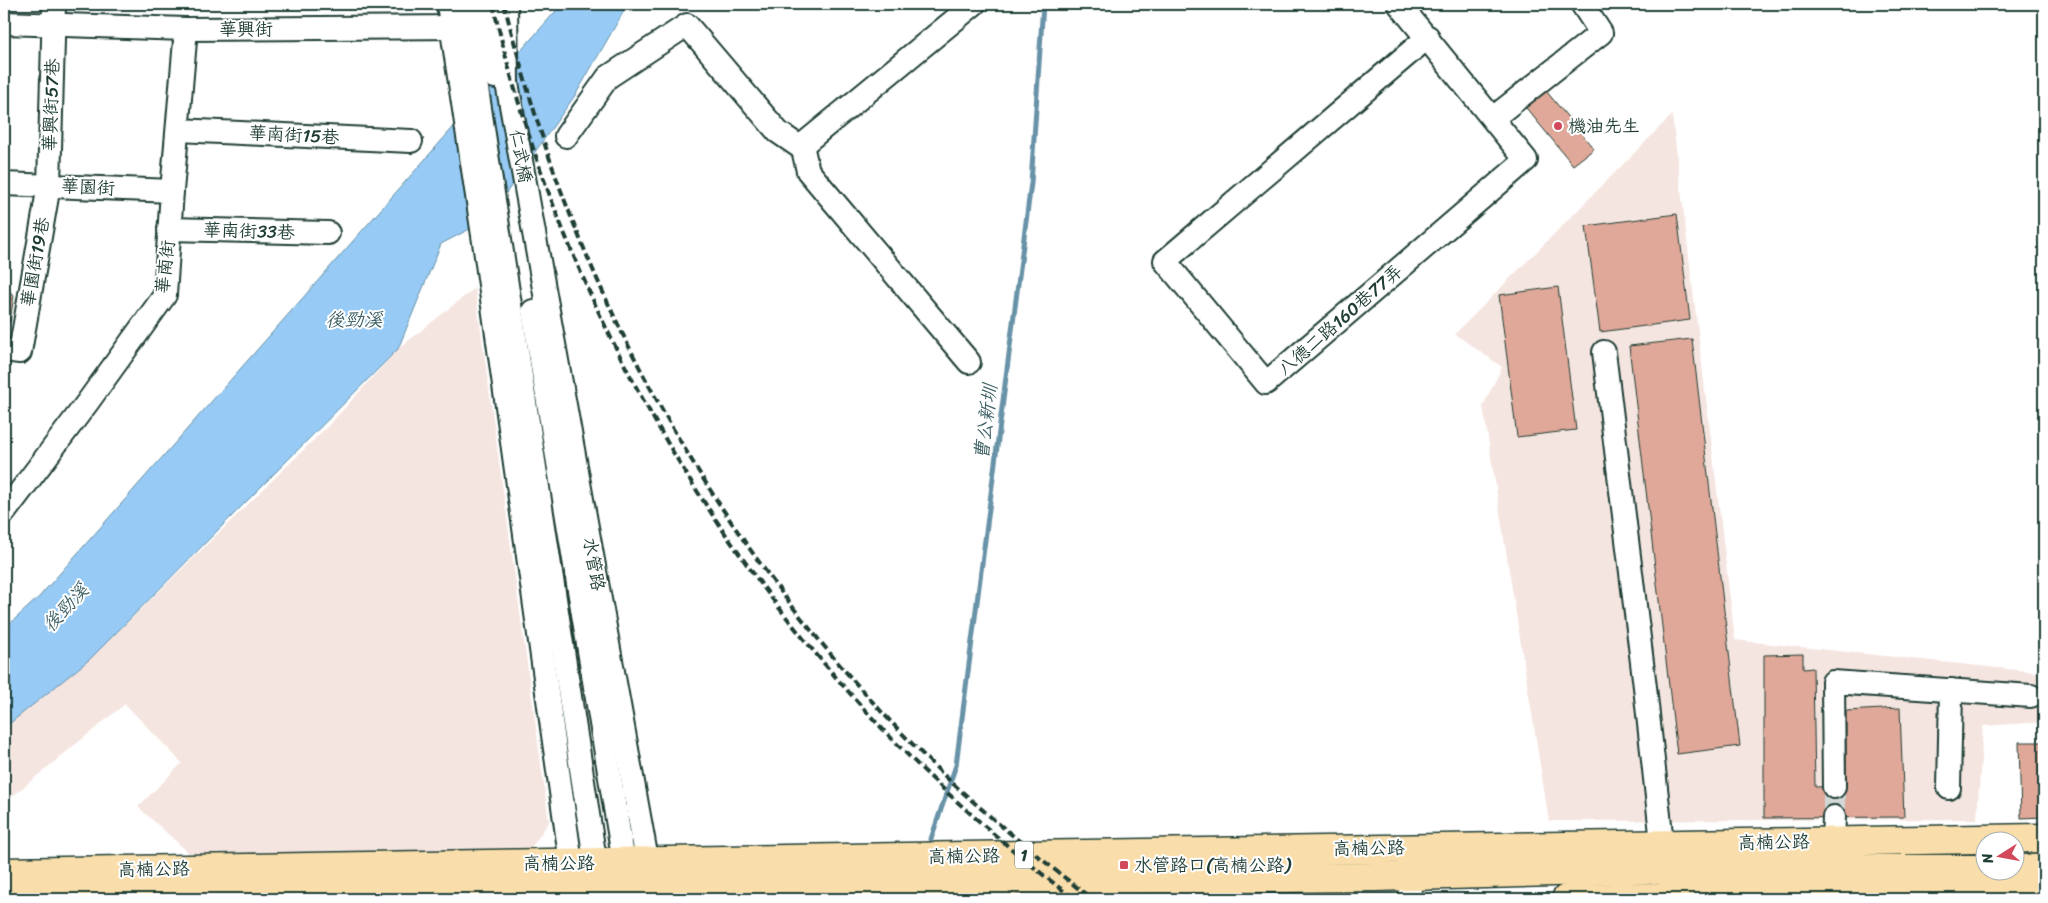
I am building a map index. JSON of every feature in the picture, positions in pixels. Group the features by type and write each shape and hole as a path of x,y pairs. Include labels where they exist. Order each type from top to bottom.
{"main road":[{"name":"高楠公路","path":"4,872 586,882 1410,888 1664,857 1834,829 2044,838"},
{"name":"高楠公路","path":"639,882 1409,848 1976,869"},
{"path":"2026,869 2044,869"},
{"name":"高楠公路","path":"4,898 586,882"},
{"path":"1566,899 2044,889"}],"street":[{"path":"448,4 472,20 485,91"},
{"path":"464,4 472,20 485,91"},
{"path":"485,91 506,4"},
{"path":"566,136 608,76 687,25 778,132 800,147 974,4"},
{"name":"八德二路160巷77弄","path":"1398,4 1428,37 1526,160 1266,383 1165,261 1428,37"},
{"path":"1493,118 1601,33 1582,4"},
{"name":"華興街","path":"4,22 53,14 186,29 472,20"},
{"name":"華興街57巷","path":"48,185 53,14"},
{"name":"華南街","path":"4,513 165,295 186,29"},
{"name":"仁武橋","path":"485,91 528,231"},
{"name":"仁武橋","path":"485,91 492,241 586,882"},
{"name":"華南街15巷","path":"178,130 411,141"},
{"path":"802,145 808,171 969,362"},
{"name":"華園街","path":"4,184 172,191"},
{"name":"華園街19巷","path":"4,350 20,352 48,185"},
{"name":"華南街33巷","path":"169,229 328,233"},
{"name":"水管路","path":"528,231 639,882"},
{"path":"1604,352 1664,857"},
{"path":"1834,787 1833,682 2032,696"},
{"path":"1949,788 1951,690"},
{"path":"1409,848 1410,888"}],"shaded area":[{"path":"1672,115 1735,640 2044,673 2044,722 1983,726 1977,819 1549,821 1483,406 1502,367 1455,334"},
{"path":"475,288 549,822 526,855 189,853 138,807 182,763 125,704 4,803 4,728 90,659 332,422 398,349"}],"water":[{"name":"後勁溪","path":"562,4 628,4 576,94 487,220 441,244 398,349 90,659 4,728 4,629 39,597"}],"building":[{"name":"機油先生","path":"1542,86 1594,149 1573,165 1522,103"},
{"path":"1677,214 1690,320 1600,332 1586,226"},
{"path":"4,285 9,286 9,292 14,295 10,322 4,321"},
{"path":"1558,287 1576,430 1517,437 1499,295"},
{"path":"1692,339 1740,746 1677,754 1629,346"},
{"path":"1803,654 1803,669 1813,668 1815,787 1846,786 1846,711 1900,708 1904,817 1764,818 1764,655"},
{"path":"2019,742 2044,742 2044,817 2021,818"}],"waterway":[{"name":"曹公新圳","path":"931,839 956,765 1031,183 1043,4"}],"tunnel":[{"path":"1834,787 1834,817"}],"railway":[{"path":"493,4 520,107 554,208 596,306 644,401 699,493 759,581 825,665 897,744 983,824 1074,899"},
{"path":"504,4 545,146 576,229 609,306 647,381 688,454 733,524 782,593 834,658 890,721 966,796 1092,899"}],"place":[{"name":"機油先生","path":"1558,126"},
{"name":"水管路口(高楠公路)","path":"1124,865"}]}
